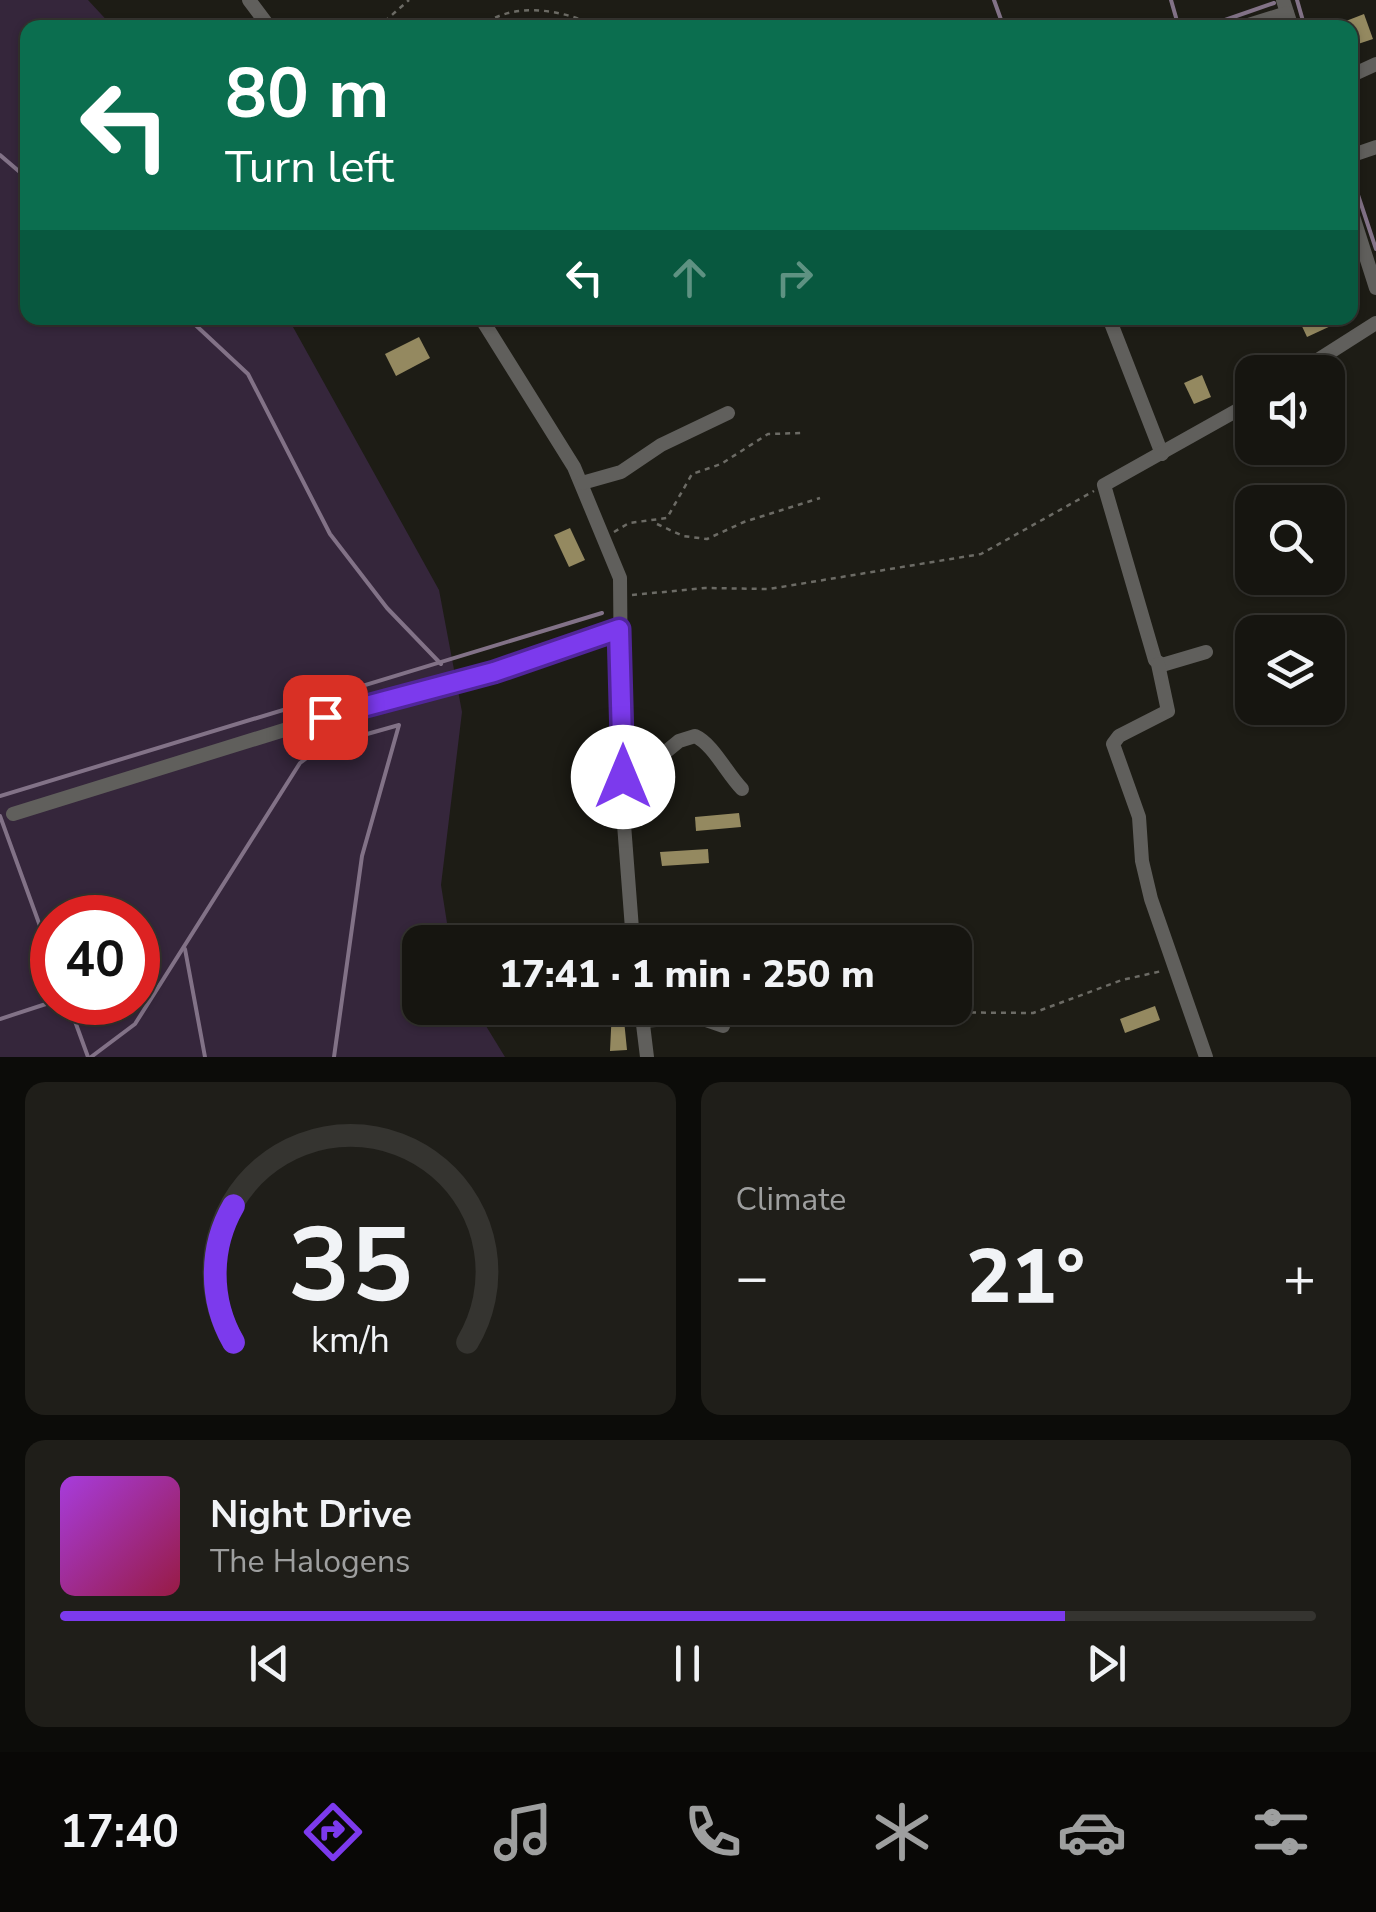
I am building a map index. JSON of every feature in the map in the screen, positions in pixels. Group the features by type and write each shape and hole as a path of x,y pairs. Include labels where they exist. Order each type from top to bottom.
{"street":[{"path":"1358,232 1376,288"},
{"path":"1325,355 1376,323"},
{"path":"486,325 542,409 582,484 620,578 623,777 633,925"},
{"path":"1112,325 1162,454"},
{"path":"1206,1057 1150,899 1142,862 1140,817 1113,744 1119,736 1168,711 1158,664 1117,541 1104,485 1235,412"},
{"path":"582,484 621,472 661,445 728,413"},
{"path":"13,814 384,699 494,672 619,629"},
{"path":"1158,664 1206,652"},
{"path":"623,777 651,764 679,741 695,736 710,745 723,769 742,790"},
{"path":"643,1025 646,1057"}],"path":[{"path":"386,20 409,0"},
{"path":"487,20 498,10 525,6 556,10 582,20"},
{"path":"605,539 629,524 667,518 692,474 721,464 768,434 804,433"},
{"path":"620,595 705,588 769,590 981,554 1104,485"},
{"path":"654,522 683,536 707,539 744,522 820,498"},
{"path":"972,1013 1033,1013 1122,980 1174,968"}],"shaded area":[{"path":"0,0 88,0 107,20 20,20 20,325 292,325 439,590 462,712 441,885 447,925 402,925 402,1025 485,1025 505,1057 0,1057"}],"building":[{"path":"1364,14 1373,39 1358,44 1358,20 1349,20"},
{"path":"1301,325 1333,325 1307,337"},
{"path":"419,337 430,358 396,376 385,354"},
{"path":"1202,375 1211,397 1194,404 1184,383"},
{"path":"570,528 585,560 569,567 554,535"},
{"path":"739,813 741,827 696,831 695,817"},
{"path":"708,849 709,863 662,866 660,852"},
{"path":"1155,1006 1160,1020 1125,1033 1120,1019"},
{"path":"611,1025 624,1025 627,1050 610,1051"}],"waterway":[{"path":"994,0 1001,20"},
{"path":"1171,0 1177,20"},
{"path":"1297,0 1303,20"},
{"path":"1225,20 1274,3"},
{"path":"0,155 20,172"},
{"path":"1358,195 1376,249"},
{"path":"196,325 248,374 330,534 387,608 441,664"},
{"path":"0,796 602,613"},
{"path":"91,1057 135,1024 300,763 321,747 399,725 362,856 334,1057"},
{"path":"0,816 30,898"},
{"path":"185,949 205,1057"},
{"path":"0,1019 30,1009"},
{"path":"76,1025 88,1057"}],"route":[{"path":"325,717 494,672 619,629 623,777"}]}
